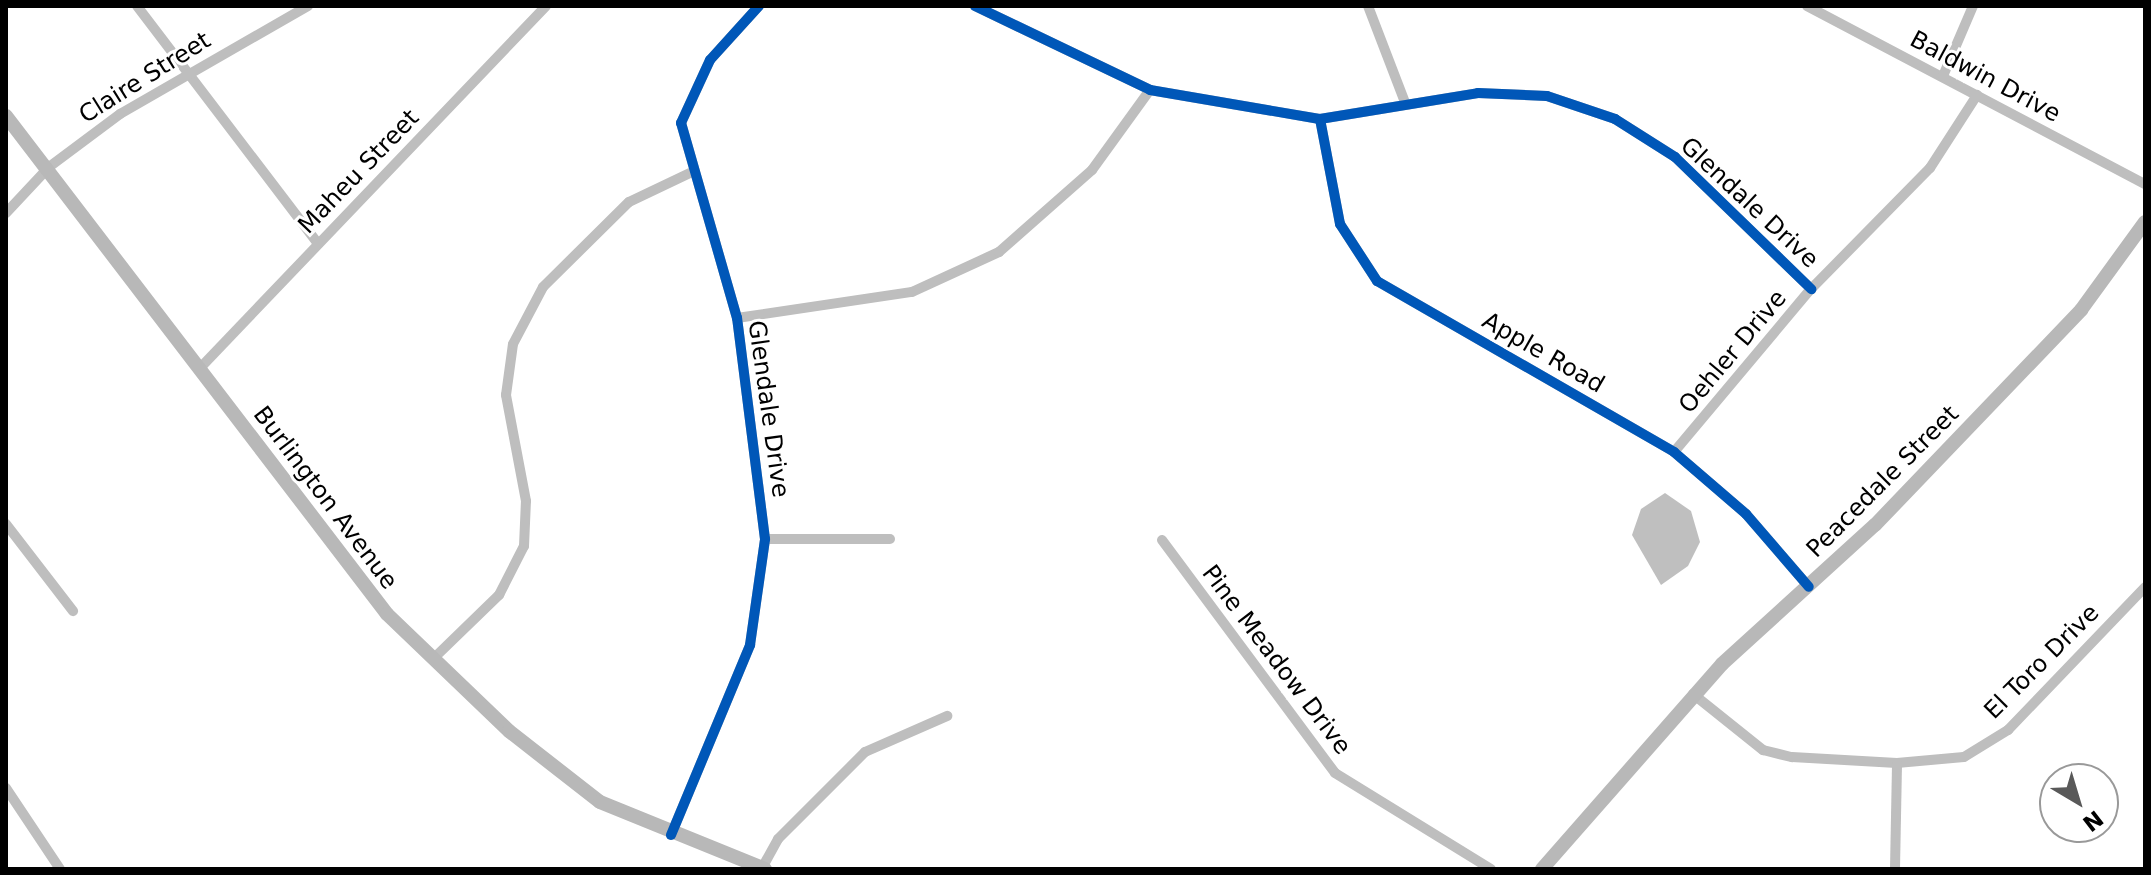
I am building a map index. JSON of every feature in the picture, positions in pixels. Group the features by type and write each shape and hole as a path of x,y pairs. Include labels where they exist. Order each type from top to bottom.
{"main road":[{"name":"Burlington Avenue","path":"6,116 202,366 354,578 434,658 573,784 671,835 764,868"},
{"name":"Peacedale Street","path":"1542,869 1693,694 1809,587 2081,310 2145,222"}],"street":[{"path":"137,6 318,244"},
{"name":"Claire Street","path":"6,213 49,167 186,73 308,6"},
{"name":"Maheu Street","path":"202,366 546,6"},
{"name":"Glendale Drive","path":"671,835 750,645 765,539 737,318 716,225 690,173 681,123 710,60 759,6"},
{"name":"Glendale Drive","path":"975,6 1150,90 1320,119 1404,100 1547,96 1615,119 1675,157 1811,289"},
{"path":"1368,6 1404,100"},
{"name":"Baldwin Drive","path":"1807,6 2145,184"},
{"path":"1943,76 1973,6"},
{"path":"737,318 912,292 999,252 1092,170 1150,90"},
{"name":"Oehler Drive","path":"1674,452 1811,289 1930,168 1977,95"},
{"name":"Apple Road","path":"1320,119 1340,224 1377,281 1674,452 1746,514 1809,587"},
{"path":"434,658 499,595 524,546 526,501 506,395 513,344 543,287 629,202 690,173"},
{"path":"6,524 73,611"},
{"path":"6,545 15,536"},
{"path":"765,539 890,539"},
{"name":"Pine Meadow Drive","path":"1162,540 1335,773 1491,869"},
{"name":"El Toro Drive","path":"1693,694 1763,750 1897,763 1964,757 2008,730 2145,587"},
{"path":"764,868 778,839 865,752 947,716"},
{"path":"1895,869 1897,763"},
{"path":"6,788 60,869"}],"shaded area":[{"path":"1665,493 1691,511 1700,542 1688,566 1661,585 1632,535 1641,509"}],"cycle path":[{"path":"671,835 750,645 765,539 737,318 681,123 710,60 759,6"},
{"path":"975,6 1150,90 1320,119 1478,93 1547,96 1615,119 1675,157 1811,289"},
{"path":"1320,119 1340,224 1377,281 1674,452 1746,514 1809,587"}]}
